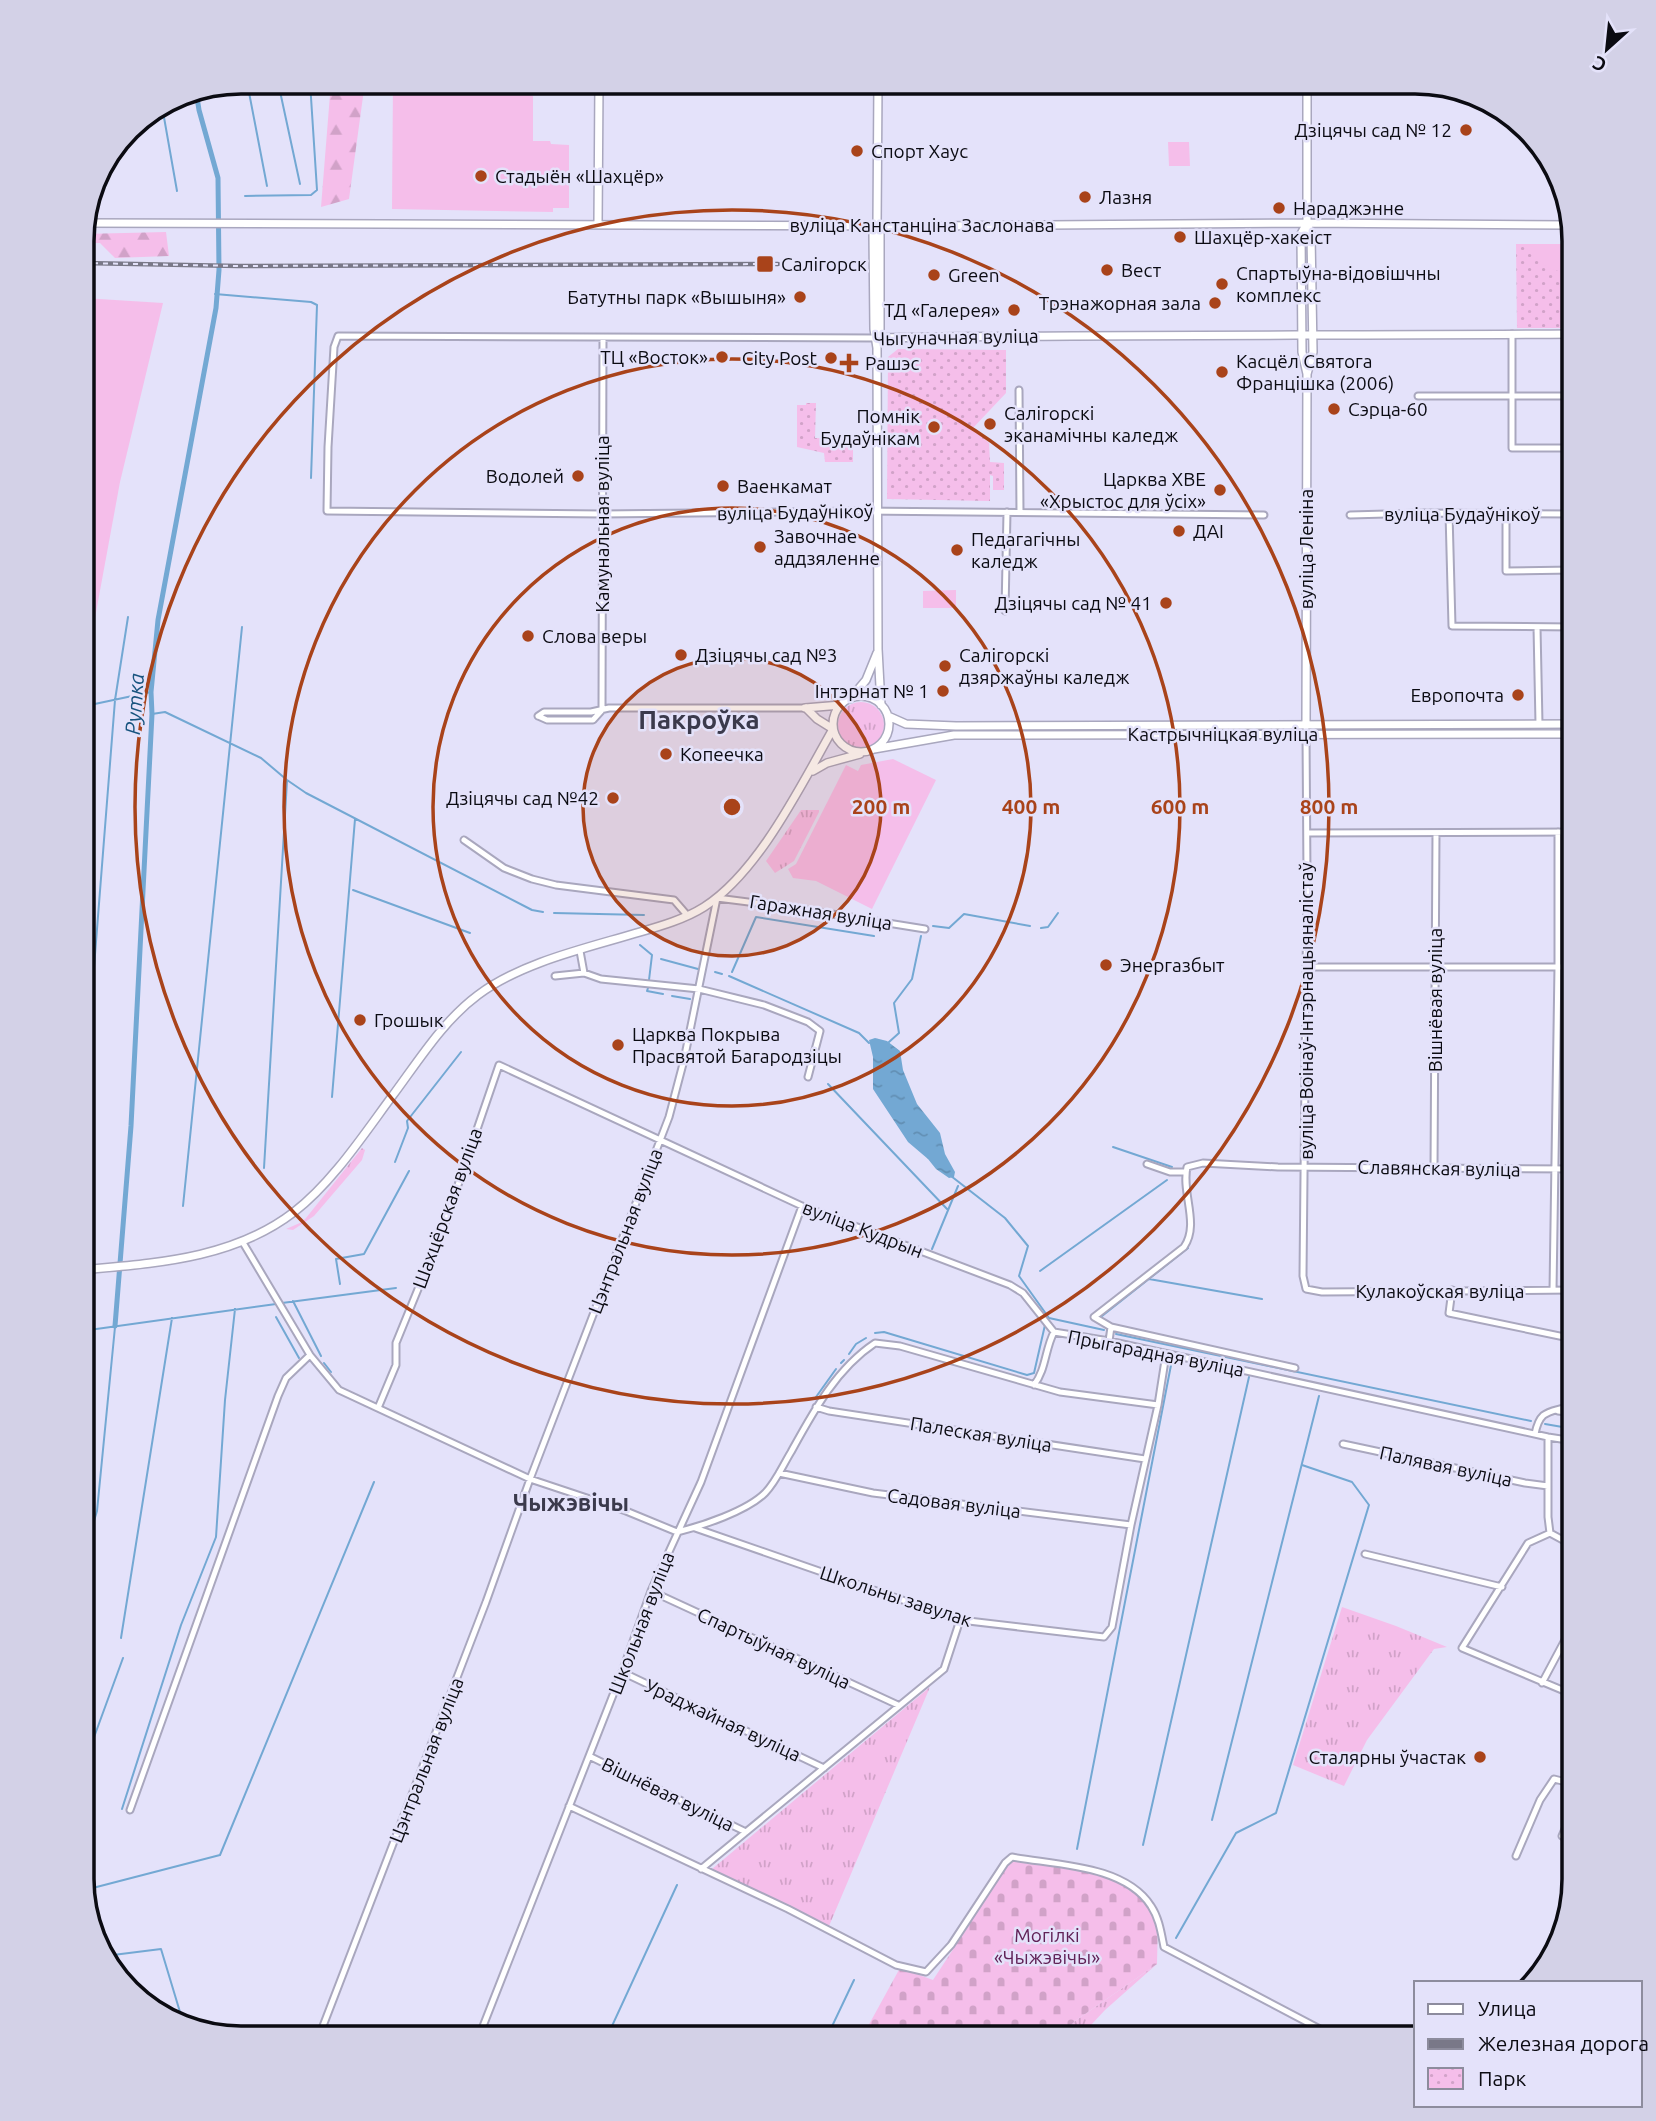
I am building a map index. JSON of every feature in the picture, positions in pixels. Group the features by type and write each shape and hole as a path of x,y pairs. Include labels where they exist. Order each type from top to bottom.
{"main road":[{"path":"598,224 599,95"},
{"path":"878,95 877,225 873,233 874,329 877,338 878,649 881,705 888,716 888,731 880,745 870,751 857,752 841,744 833,729 833,720 841,705 850,699 866,680 878,649"},
{"name":"вуліца Леніна","path":"1307,95 1307,223 1311,235 1313,336 1313,352 1307,374"},
{"name":"вуліца Канстанціна Заслонава","path":"96,223 1560,225"},
{"name":"вуліца Леніна","path":"1306,733 1307,374 1302,352 1301,234 1307,223"},
{"name":"Чыгуначная вуліца","path":"877,338 1011,335 1302,337 1562,334"},
{"path":"850,699 866,697 881,705"},
{"path":"805,708 841,705"},
{"path":"805,708 833,729"},
{"name":"Кастрычніцкая вуліца","path":"888,716 906,724 956,726 1562,724"},
{"path":"817,719 822,729 822,748"},
{"path":"94,1269 183,1259 242,1241 296,1211 359,1140 448,1021 474,998 497,981 544,962 687,915 702,909 717,898 743,873 809,774 833,729"},
{"name":"Кастрычніцкая вуліца","path":"809,774 827,762 954,735 1562,734"}],"street":[{"path":"1512,334 1512,449 1562,449"},
{"name":"Чыгуначная вуліца","path":"327,511 334,347 338,336 877,338"},
{"name":"Камунальная вуліца","path":"602,710 603,338"},
{"path":"1019,390 1020,512"},
{"path":"1418,396 1562,396"},
{"name":"вуліца Будаўнікоў","path":"327,511 602,514 878,511 1264,515"},
{"path":"1005,611 1007,512"},
{"path":"1449,513 1452,626 1562,627"},
{"path":"1506,514 1506,571 1562,570"},
{"name":"вуліца Будаўнікоў","path":"1350,515 1562,514"},
{"path":"1538,627 1539,724"},
{"path":"602,710 593,720 547,720 538,716 544,712 609,708 805,708"},
{"name":"вуліца Воінаў-Інтэрнацыяналістаў","path":"1306,733 1303,1276 1307,1289"},
{"path":"1553,1290 1558,832"},
{"path":"1307,833 1562,832"},
{"name":"Вішнёвая вуліца","path":"1434,1168 1436,833"},
{"path":"464,840 504,868 532,879 556,885 674,900 687,915"},
{"name":"Гаражная вуліца","path":"717,898 925,929"},
{"name":"Цэнтральная вуліца","path":"323,2026 660,1140 684,1060 717,898"},
{"path":"580,951 584,973"},
{"path":"1306,967 1562,967"},
{"path":"555,976 584,973 601,979 699,989 764,1005 808,1022 820,1031 808,1077"},
{"name":"Шахцёрская вуліца","path":"378,1408 397,1366 396,1343 445,1223 499,1065 555,1092"},
{"name":"Цэнтральная вуліца","path":"555,1092 660,1140"},
{"name":"вуліца Кудрын","path":"660,1140 802,1206 1010,1285 1023,1293 1054,1332"},
{"name":"Славянская вуліца","path":"1186,1172 1187,1167 1203,1163 1305,1167 1562,1168"},
{"path":"1147,1164 1170,1172 1186,1172 1191,1229 1189,1239 1184,1247 1094,1317 1111,1326 1295,1368"},
{"name":"Школьная вуліца","path":"483,2026 622,1672 651,1591 701,1482 802,1206"},
{"path":"242,1241 310,1355 339,1391 530,1479 626,1510 677,1532 695,1528 746,1506 765,1493 816,1407 851,1362 875,1343 900,1346 1060,1392 1158,1405"},
{"name":"Кулакоўская вуліца","path":"1307,1289 1322,1292 1562,1290"},
{"path":"1452,1292 1449,1313 1562,1337"},
{"path":"1109,1341 1111,1326"},
{"name":"Прыгарадная вуліца","path":"1034,1385 1041,1377 1048,1343 1054,1332 1109,1341 1535,1434"},
{"path":"1130,1525 1158,1405 1166,1354"},
{"path":"130,1810 278,1396 293,1369 310,1355"},
{"name":"Палеская вуліца","path":"816,1407 1145,1459"},
{"path":"1555,1411 1562,1409"},
{"path":"1562,1412 1547,1411 1538,1419 1535,1434 1562,1439"},
{"path":"1548,1437 1550,1533"},
{"name":"Палявая вуліца","path":"1343,1444 1548,1486"},
{"name":"Садовая вуліца","path":"779,1473 873,1493 1130,1525"},
{"name":"Школьны завулак","path":"695,1528 960,1620 1104,1637 1112,1627 1130,1525"},
{"path":"1550,1533 1562,1540"},
{"path":"1550,1533 1528,1544 1462,1648 1562,1690"},
{"path":"1365,1554 1502,1587"},
{"name":"Спартыўная вуліца","path":"651,1591 898,1705"},
{"path":"701,1869 944,1669 960,1620"},
{"path":"1542,1683 1562,1646"},
{"name":"Ураджайная вуліца","path":"622,1672 824,1768"},
{"name":"Вішнёвая вуліца","path":"589,1756 746,1832"},
{"path":"1516,1856 1540,1800 1554,1779 1562,1781"},
{"path":"569,1806 788,1909 896,1965 926,1972 951,1945 1005,1863 1012,1857 1104,1873 1131,1883 1143,1894 1159,1922 1164,1947 1314,2026"}],"green space":[{"path":"330,95 363,95 349,199 321,207"},
{"name":"Стадыён «Шахцёр»","path":"393,95 530,95 533,96 533,141 569,145 569,208 553,208 553,212 392,209"},
{"path":"1168,142 1189,142 1190,166 1169,166"},
{"path":"166,232 169,256 115,258 100,243 95,243 95,234"},
{"path":"1516,244 1562,244 1562,328 1517,328"},
{"path":"1521,244 1555,245 1562,252 1562,271 1544,265"},
{"path":"95,299 163,303 120,482 95,619"},
{"path":"898,349 1006,350 1006,393 973,428 989,443 990,462 1004,463 1004,490 993,490 993,476 990,475 990,501 887,499 888,357"},
{"path":"816,403 815,438 853,439 853,462 825,462 824,453 797,447 797,405"},
{"path":"956,590 956,608 923,608 923,591"},
{"path":"861,702 877,709 884,725 877,741 861,748 845,741 838,725 845,709"},
{"path":"893,759 936,780 872,909 816,881 793,878 788,869 796,864 846,765 858,771 861,765"},
{"path":"801,810 819,812 794,861 775,873 766,861"},
{"path":"362,1148 365,1150 362,1160 314,1216 293,1230 286,1229 306,1218"},
{"path":"1342,1607 1447,1647 1434,1649 1367,1740 1344,1786 1293,1765"},
{"path":"930,1687 829,1926 712,1869"},
{"name":"Могілкі «Чыжэвічы»","path":"1011,1861 1072,1869 1115,1880 1133,1890 1147,1903 1155,1920 1157,1964 1070,2026 868,2026 900,1968 933,1980"},
{"path":"1157,1964 1090,2026 1070,2026"}],"water":[{"path":"875,1038 887,1041 900,1051 903,1070 917,1104 940,1133 945,1154 955,1172 954,1177 949,1178 936,1169 908,1142 873,1089 873,1057 869,1040"}],"waterway":[{"path":"250,95 267,186"},
{"path":"281,95 300,184"},
{"path":"245,196 311,195 317,190 311,95"},
{"name":"Рутка","path":"115,1326 131,1126 151,692 158,620 216,308 219,270 218,178 198,101"},
{"path":"164,117 177,191"},
{"path":"215,294 311,302 317,305 311,478"},
{"path":"95,960 115,700 128,617"},
{"path":"183,1206 242,627"},
{"path":"95,704 151,692"},
{"path":"152,714 165,712 261,758 306,793 532,910 543,912"},
{"path":"264,1168 287,781"},
{"path":"332,1097 355,819"},
{"path":"353,890 470,933"},
{"path":"554,913 644,915"},
{"path":"1041,928 1048,927 1058,913"},
{"path":"933,926 949,928 964,914 1030,926"},
{"path":"732,972 756,917 874,936"},
{"path":"889,1042 899,1033 894,1003 912,979 921,936"},
{"path":"640,945 652,955 649,980"},
{"path":"661,959 698,969"},
{"path":"715,972 722,974"},
{"path":"729,976 859,1033 869,1043"},
{"path":"648,988 647,991 663,994"},
{"path":"672,996 690,999"},
{"path":"395,1162 408,1128 407,1121 461,1052"},
{"path":"828,1084 948,1210"},
{"path":"1113,1147 1172,1167"},
{"path":"340,1284 336,1259 364,1254 409,1171"},
{"path":"951,1176 1005,1218 1028,1246 1019,1276 1049,1318 1104,1330"},
{"path":"1040,1271 1167,1180"},
{"path":"932,1249 958,1186"},
{"path":"1102,1316 1188,1248"},
{"path":"1149,1279 1262,1299"},
{"path":"282,1303 396,1288"},
{"path":"293,1301 321,1356"},
{"path":"94,1329 276,1304"},
{"path":"122,1809 181,1625 216,1537 225,1400 235,1309"},
{"path":"276,1317 299,1358"},
{"path":"121,1638 172,1318"},
{"path":"875,1333 884,1332 1027,1375 1034,1373 1045,1325"},
{"path":"94,1520 115,1327"},
{"path":"1116,1334 1531,1421"},
{"path":"849,1354 856,1344 866,1338"},
{"path":"841,1363 844,1360"},
{"path":"1077,1849 1172,1360"},
{"path":"324,1363 331,1372"},
{"path":"816,1397 836,1369"},
{"path":"1143,1845 1249,1377"},
{"path":"1212,1820 1319,1396"},
{"path":"1545,1424 1562,1427"},
{"path":"1176,1938 1236,1833 1276,1813 1369,1505 1352,1482 1302,1465"},
{"path":"95,1887 220,1855 374,1482"},
{"path":"94,1737 123,1658"},
{"path":"612,2026 677,1885"},
{"path":"115,1955 161,1949 180,2013"},
{"path":"832,2026 854,1980"}],"railway":[{"path":"95,263 238,266 778,264"}],"place":[{"name":"Дзіцячы сад № 12","path":"1466,130"},
{"name":"Спорт Хаус","path":"857,151"},
{"name":"Стадыён «Шахцёр»","path":"481,176"},
{"name":"Лазня","path":"1085,197"},
{"name":"Нараджэнне","path":"1279,208"},
{"name":"Шахцёр-хакеіст","path":"1180,237"},
{"name":"Салігорск","path":"765,264"},
{"name":"Вест","path":"1107,270"},
{"name":"Green","path":"934,275"},
{"name":"Спартыўна-відовішчны комплекс","path":"1222,284"},
{"name":"Батутны парк «Вышыня»","path":"800,297"},
{"name":"Трэнажорная зала","path":"1215,303"},
{"name":"ТД «Галерея»","path":"1014,310"},
{"name":"ТЦ «Восток»","path":"722,357"},
{"name":"City Post","path":"831,358"},
{"name":"Рашэс","path":"849,363"},
{"name":"Касцёл Святога Францішка (2006)","path":"1222,372"},
{"name":"Сэрца-60","path":"1334,409"},
{"name":"Салігорскі эканамічны каледж","path":"990,424"},
{"name":"Помнік Будаўнікам","path":"934,427"},
{"name":"Водолей","path":"578,476"},
{"name":"Ваенкамат","path":"723,486"},
{"name":"Царква ХВЕ «Хрыстос для ўсіх»","path":"1220,490"},
{"name":"ДАІ","path":"1179,531"},
{"name":"Завочнае аддзяленне","path":"760,547"},
{"name":"Педагагічны каледж","path":"957,550"},
{"name":"Дзіцячы сад № 41","path":"1166,603"},
{"name":"Слова веры","path":"528,636"},
{"name":"Дзіцячы сад №3","path":"681,655"},
{"name":"Салігорскі дзяржаўны каледж","path":"945,666"},
{"name":"Інтэрнат № 1","path":"943,691"},
{"name":"Европочта","path":"1518,695"},
{"name":"Копеечка","path":"666,754"},
{"name":"Дзіцячы сад №42","path":"613,798"},
{"name":"Энергазбыт","path":"1106,965"},
{"name":"Грошык","path":"360,1020"},
{"name":"Царква Покрыва Прасвятой Багародзіцы","path":"618,1045"},
{"name":"Сталярны ўчастак","path":"1480,1757"}],"district":[{"name":"Пакроўка","path":"699,720"},
{"name":"Чыжэвічы","path":"571,1503"}]}
